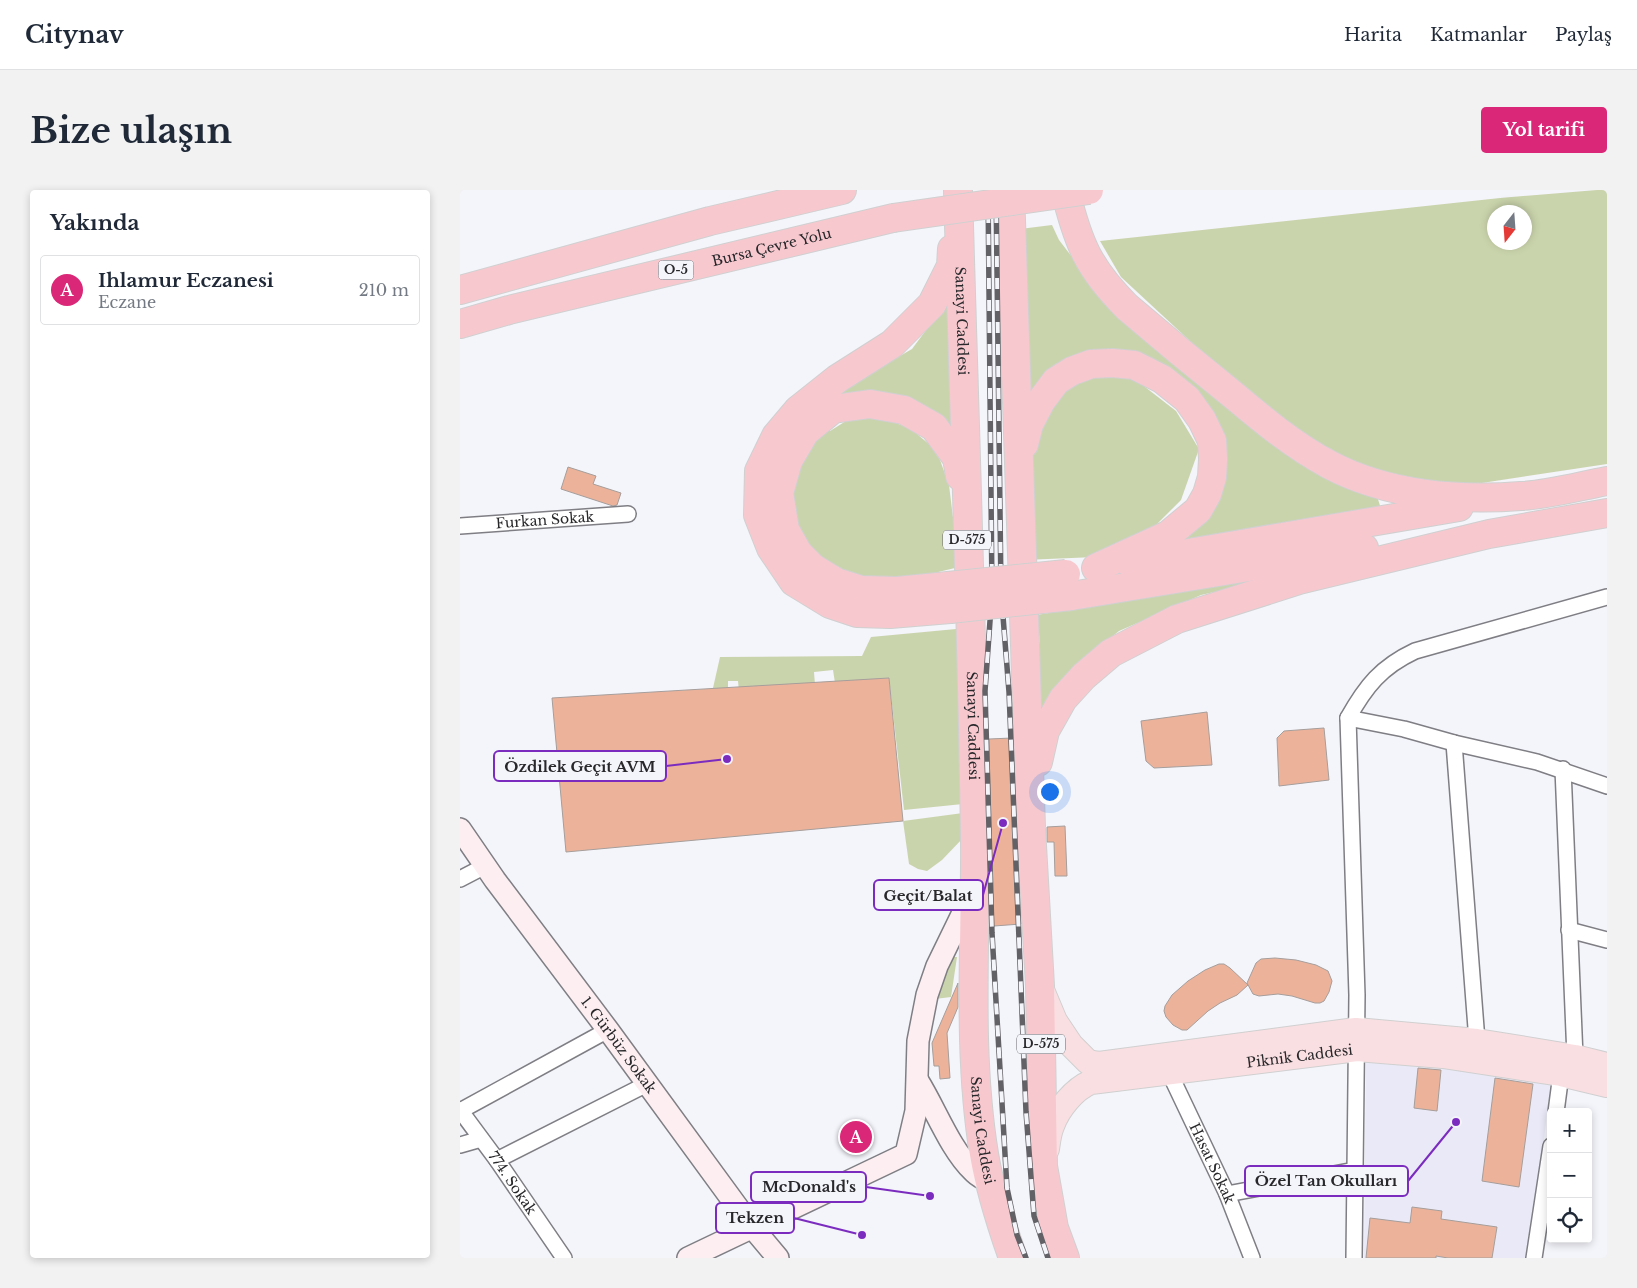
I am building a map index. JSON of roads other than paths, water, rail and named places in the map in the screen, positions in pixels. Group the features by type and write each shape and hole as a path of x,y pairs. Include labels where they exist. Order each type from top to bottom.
{"highway":[{"path":"460,290 710,221 842,190"},
{"path":"956,190 951,266 932,304 892,344 837,379 798,410 776,436 759,471 758,515 770,548 794,582 830,604 858,613 890,614 949,597 1069,585 1564,520"},
{"name":"Sanayi Caddesi","path":"956,190 975,840 976,1070 980,1129 989,1182 1013,1258"},
{"name":"D-575","path":"1010,190 1031,828 1040,986 1043,1166 1054,1228 1065,1258"},
{"path":"1065,190 1074,227 1083,249 1093,269 1109,289 1127,307 1180,352 1297,446 1338,469 1393,488 1423,494 1458,497 1522,496"},
{"name":"Bursa Çevre Yolu","path":"460,324 509,310 893,218 1089,190"},
{"path":"1019,470 1029,424 1041,401 1056,381 1072,371 1091,364 1134,365 1162,380 1187,399 1202,420 1212,441 1212,477 1207,494 1198,510 1168,535 1096,568 1069,585"},
{"path":"949,597 897,591 861,590 836,582 813,568 798,553 785,530 779,493 788,461 805,432 833,409 870,404 904,410 934,427 957,458 967,522"},
{"path":"1096,568 1607,481"},
{"path":"1031,828 1036,767 1045,731 1063,699 1084,676 1111,653 1177,619 1299,580 1490,534 1607,513"}],"main road":[{"name":"Piknik Caddesi","path":"1040,986 1055,1021 1071,1044 1088,1062 1099,1064 1357,1040 1477,1041 1568,1066 1607,1086"},
{"name":"Piknik Caddesi","path":"1043,1166 1052,1125 1068,1100 1080,1087 1090,1082 1170,1072 1357,1040 1443,1056 1568,1066 1607,1065"}],"street":[{"name":"Furkan Sokak","path":"460,526 628,514"},
{"path":"1564,520 1607,525"},
{"path":"1354,1258 1357,995 1348,718 1371,682 1390,665 1415,651 1607,597"},
{"path":"1348,718 1404,729 1454,743 1537,762 1563,769 1607,786"},
{"path":"1454,743 1477,1041"},
{"path":"1557,1108 1568,1066 1569,930 1563,769"},
{"name":"1. Gürbüz Sokak","path":"460,829 485,866 752,1227 778,1258"},
{"path":"460,879 485,866"},
{"path":"696,1256 752,1227 906,1154 916,1111 918,1040 927,994 937,966 974,889"},
{"path":"1569,930 1607,940"},
{"path":"460,1110 608,1030"},
{"name":"Hasat Sokak","path":"1170,1072 1227,1194 1252,1258"},
{"path":"918,1080 945,1131 963,1159 973,1172 989,1182"},
{"path":"497,1160 647,1084"},
{"name":"774. Sokak","path":"460,1110 497,1160 564,1258"},
{"path":"460,1145 481,1140"},
{"path":"1534,1258 1550,1153"},
{"path":"1227,1194 1354,1170"}],"railway":[{"path":"988,190 992,593 985,691 992,933 1007,1188 1017,1235 1026,1258"},
{"path":"996,190 1001,591 1009,692 1026,1112 1034,1216 1048,1258"}],"place":[{"name":"Özdilek Geçit AVM","path":"727,759"},
{"name":"Geçit/Balat","path":"1003,823"},
{"name":"Özel Tan Okulları","path":"1456,1122"},
{"name":"Ihlamur Eczanesi","path":"856,1137"},
{"name":"McDonald's","path":"930,1196"},
{"name":"Tekzen","path":"862,1235"}]}
